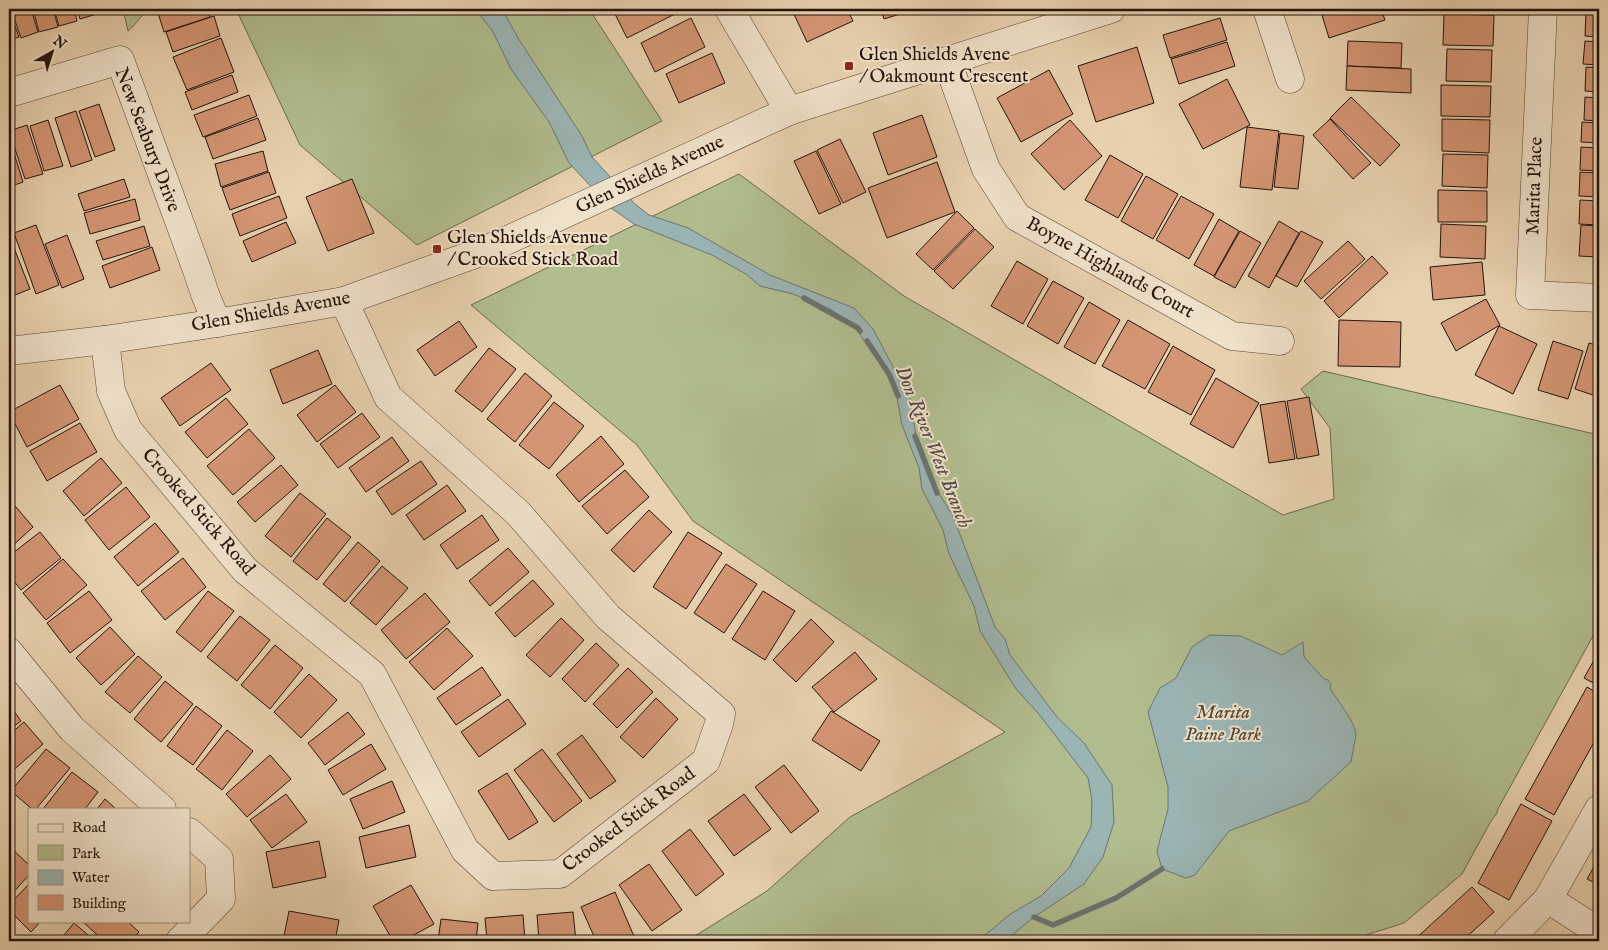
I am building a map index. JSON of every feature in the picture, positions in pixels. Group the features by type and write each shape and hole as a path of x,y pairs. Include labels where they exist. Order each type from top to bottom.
{"street":[{"path":"729,9 789,111"},
{"name":"Glen Shields Avenue","path":"9,351 217,324 344,301 486,250 789,111 1111,9"},
{"path":"1267,9 1290,79"},
{"name":"Marita Place","path":"1543,9 1530,295 1599,298"},
{"name":"New Seabury Drive","path":"9,93 120,60 217,324"},
{"name":"Boyne Highlands Court","path":"947,61 986,169 1017,216 1232,336 1280,341"},
{"name":"Crooked Stick Road","path":"105,340 111,391 128,430 245,570 372,674 465,850 493,876 560,874 706,761 720,724 721,714 608,617 518,513 388,397 344,301"},
{"path":"9,652 72,729 161,808"},
{"path":"1507,941 1548,899 1599,809"},
{"path":"180,941 221,899 219,859 190,833"},
{"path":"1548,899 1599,932"}],"green space":[{"path":"123,9 151,9 128,31"},
{"path":"236,9 589,9 662,121 417,245 300,145"},
{"name":"Marita Paine Park","path":"739,174 904,296 1283,515 1334,499 1330,428 1301,389 1323,371 1599,435 1599,625 1462,874 1404,923 1347,941 687,941 767,891 850,817 1005,732 693,521 637,445 471,305"}],"water":[{"path":"475,9 502,9 518,38 582,136 592,157 635,204 649,215 688,228 770,275 854,308 873,329 910,399 918,448 930,479 953,516 995,627 1005,639 1010,655 1057,717 1084,743 1112,785 1114,822 1103,857 1084,884 1034,917 1005,941 978,941 1009,915 1041,896 1069,868 1091,827 1092,800 1088,778 1038,713 1016,689 980,631 974,606 949,554 943,530 922,489 919,468 902,425 895,386 874,349 864,341 855,326 830,309 793,294 760,286 746,274 712,255 634,224 611,208 569,163 549,122 511,69 492,30"},
{"path":"1210,635 1241,636 1282,655 1303,642 1304,657 1331,684 1330,688 1350,718 1356,735 1351,762 1308,801 1229,831 1195,875 1186,878 1162,869 1157,851 1168,809 1168,787 1148,712 1160,688 1176,678 1192,647"}],"building":[{"path":"9,9 19,37 9,40"},
{"path":"11,9 31,9 38,32 21,38"},
{"path":"33,9 53,9 58,27 39,32"},
{"path":"54,9 74,9 77,21 59,26"},
{"path":"77,9 113,9 80,19"},
{"path":"170,9 207,9 210,17 164,32 158,13"},
{"path":"677,9 679,12 627,38 613,10"},
{"path":"801,9 847,9 853,21 807,42 793,12"},
{"path":"881,9 916,9 884,19"},
{"path":"1341,9 1381,9 1385,20 1329,38 1322,15"},
{"path":"1444,9 1496,9 1496,10 1444,11"},
{"path":"1586,13 1599,14 1599,37 1585,36"},
{"path":"1444,14 1494,15 1493,46 1443,45"},
{"path":"214,16 220,36 173,52 166,32"},
{"path":"691,18 705,47 655,72 641,43"},
{"path":"1220,18 1227,40 1170,58 1163,35"},
{"path":"221,38 234,72 187,90 173,57"},
{"path":"1348,41 1402,43 1401,68 1347,66"},
{"path":"1585,41 1599,42 1599,65 1583,64"},
{"path":"1227,42 1235,66 1179,84 1171,59"},
{"path":"1137,47 1154,103 1096,122 1078,66"},
{"path":"1447,49 1492,50 1491,82 1446,81"},
{"path":"712,53 725,83 679,103 666,74"},
{"path":"1347,66 1411,69 1411,93 1346,90"},
{"path":"1586,67 1599,68 1599,92 1585,91"},
{"path":"1049,70 1073,114 1021,142 997,98"},
{"path":"232,75 238,92 192,110 185,92"},
{"path":"1227,79 1250,125 1203,149 1179,104"},
{"path":"1441,85 1491,86 1490,117 1441,116"},
{"path":"249,95 257,116 203,137 194,115"},
{"path":"1351,97 1400,145 1380,166 1330,118"},
{"path":"1585,97 1599,98 1599,121 1584,120"},
{"path":"99,104 115,150 95,157 79,111"},
{"path":"76,111 92,160 71,167 55,118"},
{"path":"922,115 937,157 888,175 873,133"},
{"path":"258,118 266,140 213,159 205,137"},
{"path":"1330,119 1371,163 1353,179 1313,135"},
{"path":"1442,119 1490,120 1489,153 1442,151"},
{"path":"48,120 63,166 44,171 30,126"},
{"path":"1070,120 1102,156 1064,190 1031,154"},
{"path":"1582,122 1599,123 1599,143 1581,142"},
{"path":"27,125 43,174 25,179 9,131"},
{"path":"1247,127 1279,131 1272,190 1240,187"},
{"path":"1280,133 1304,136 1298,189 1274,187"},
{"path":"9,137 23,182 9,187"},
{"path":"840,139 866,192 843,203 817,150"},
{"path":"1581,147 1599,148 1599,171 1580,170"},
{"path":"263,151 268,171 221,187 215,164"},
{"path":"816,151 841,204 819,214 794,161"},
{"path":"1443,154 1488,155 1487,188 1442,186"},
{"path":"1110,155 1143,174 1118,218 1085,200"},
{"path":"937,162 955,212 887,238 868,188"},
{"path":"269,172 276,193 230,210 222,188"},
{"path":"1580,172 1599,173 1599,197 1579,196"},
{"path":"1146,176 1178,194 1153,239 1121,221"},
{"path":"124,179 130,197 84,211 78,194"},
{"path":"352,179 374,233 328,251 306,197"},
{"path":"1438,190 1487,191 1487,222 1438,222"},
{"path":"279,196 287,218 240,236 232,214"},
{"path":"1181,196 1214,214 1189,259 1156,240"},
{"path":"135,199 140,220 90,234 84,213"},
{"path":"1580,200 1599,201 1599,225 1579,224"},
{"path":"957,211 974,228 933,270 916,254"},
{"path":"1219,219 1239,231 1214,276 1194,265"},
{"path":"1279,221 1299,233 1269,288 1248,276"},
{"path":"286,222 296,243 252,262 243,241"},
{"path":"1441,224 1486,226 1485,259 1440,257"},
{"path":"36,225 59,285 36,294 14,233"},
{"path":"1581,225 1599,226 1599,257 1579,256"},
{"path":"144,226 150,246 103,260 96,241"},
{"path":"975,229 994,247 953,289 934,271"},
{"path":"1240,231 1261,243 1235,288 1214,277"},
{"path":"1301,231 1323,242 1297,287 1276,276"},
{"path":"9,235 30,289 10,297 9,293"},
{"path":"67,235 84,279 62,288 45,244"},
{"path":"1348,241 1365,259 1321,299 1304,281"},
{"path":"152,247 160,270 110,288 102,266"},
{"path":"1372,256 1388,273 1339,318 1324,301"},
{"path":"1017,261 1048,279 1023,324 991,306"},
{"path":"1482,262 1485,295 1433,300 1430,267"},
{"path":"1053,281 1084,298 1058,344 1027,326"},
{"path":"1486,299 1500,325 1456,351 1441,323"},
{"path":"1089,302 1120,320 1095,364 1064,347"},
{"path":"1128,320 1170,344 1145,389 1102,366"},
{"path":"1339,320 1401,322 1400,367 1338,366"},
{"path":"459,321 477,347 435,376 417,350"},
{"path":"1499,326 1537,344 1513,394 1475,375"},
{"path":"1553,341 1583,351 1568,399 1538,390"},
{"path":"1589,343 1599,346 1599,397 1575,389"},
{"path":"1173,346 1215,370 1191,415 1148,392"},
{"path":"489,348 516,369 482,412 455,391"},
{"path":"318,350 332,384 283,404 270,370"},
{"path":"211,363 231,390 180,426 161,398"},
{"path":"525,373 552,396 515,442 487,419"},
{"path":"1216,378 1259,403 1233,448 1190,424"},
{"path":"60,385 79,419 27,447 9,412"},
{"path":"335,385 356,412 317,442 297,415"},
{"path":"1309,397 1319,455 1297,459 1287,401"},
{"path":"226,398 248,424 207,458 185,432"},
{"path":"1285,401 1295,459 1269,463 1260,405"},
{"path":"554,402 584,426 549,469 519,445"},
{"path":"362,413 380,437 338,468 320,444"},
{"path":"80,423 97,452 47,481 30,451"},
{"path":"249,429 275,458 233,495 207,466"},
{"path":"601,436 624,464 579,502 556,475"},
{"path":"392,437 409,461 366,492 349,468"},
{"path":"101,458 122,483 84,516 63,491"},
{"path":"421,461 437,484 392,515 376,491"},
{"path":"281,465 298,485 255,522 237,502"},
{"path":"625,470 649,497 607,534 582,506"},
{"path":"447,485 466,511 424,540 406,515"},
{"path":"126,487 150,517 109,550 85,520"},
{"path":"300,493 326,514 291,557 265,536"},
{"path":"9,500 33,527 9,549"},
{"path":"649,510 672,532 634,572 611,550"},
{"path":"482,515 499,540 457,569 440,545"},
{"path":"327,518 351,537 317,580 293,561"},
{"path":"155,523 179,552 138,586 114,557"},
{"path":"40,532 61,558 21,590 9,575 9,556"},
{"path":"688,532 722,553 686,609 653,587"},
{"path":"358,542 380,561 345,602 323,584"},
{"path":"508,548 529,572 490,606 469,581"},
{"path":"183,558 206,587 165,620 141,591"},
{"path":"63,559 87,585 46,620 23,593"},
{"path":"726,564 757,584 724,633 694,613"},
{"path":"382,566 408,588 376,625 350,603"},
{"path":"533,580 554,604 515,637 495,613"},
{"path":"89,591 112,620 70,653 47,623"},
{"path":"208,591 234,611 201,652 176,632"},
{"path":"763,591 795,611 765,660 732,639"},
{"path":"425,593 450,622 406,659 381,630"},
{"path":"240,616 270,640 237,681 207,657"},
{"path":"561,618 584,640 550,677 526,655"},
{"path":"811,619 834,642 796,682 773,660"},
{"path":"110,627 135,654 101,685 76,658"},
{"path":"447,628 473,656 434,690 409,662"},
{"path":"596,643 619,665 585,702 562,679"},
{"path":"275,645 303,668 270,709 241,685"},
{"path":"1599,651 1599,686 1584,678"},
{"path":"855,652 877,679 834,712 812,687"},
{"path":"138,656 162,677 130,713 105,692"},
{"path":"482,667 501,695 456,725 437,698"},
{"path":"628,668 653,692 617,728 593,704"},
{"path":"309,674 337,700 301,738 274,712"},
{"path":"165,681 193,704 161,742 134,719"},
{"path":"1587,687 1599,694 1599,733 1554,815 1525,799"},
{"path":"656,698 678,719 643,758 620,737"},
{"path":"508,699 526,724 479,757 461,732"},
{"path":"9,704 21,721 9,730"},
{"path":"196,706 222,726 193,765 167,746"},
{"path":"831,711 880,741 861,771 812,740"},
{"path":"348,712 365,734 325,765 308,743"},
{"path":"24,722 43,744 9,774 9,735"},
{"path":"227,730 253,751 222,790 196,769"},
{"path":"582,735 616,781 590,799 557,754"},
{"path":"371,744 386,769 343,795 328,770"},
{"path":"46,749 70,768 37,808 31,808 11,791"},
{"path":"542,749 582,801 554,822 514,770"},
{"path":"270,755 291,779 247,817 226,794"},
{"path":"784,765 819,811 791,833 755,787"},
{"path":"72,772 98,792 86,808 44,808"},
{"path":"507,773 538,822 509,840 478,791"},
{"path":"392,781 405,812 363,829 350,799"},
{"path":"286,794 307,822 272,848 250,820"},
{"path":"744,794 771,829 734,856 708,821"},
{"path":"105,799 115,808 98,808"},
{"path":"1521,804 1552,821 1509,900 1478,883"},
{"path":"409,825 416,857 366,868 359,837"},
{"path":"690,829 724,874 696,896 662,851"},
{"path":"319,841 326,877 273,888 266,852"},
{"path":"9,846 28,864 28,876 9,897"},
{"path":"1599,858 1599,885 1587,879"},
{"path":"649,864 682,910 652,931 619,885"},
{"path":"28,885 28,922 40,922 31,932 9,910 9,905"},
{"path":"411,885 434,924 403,941 393,941 373,906"},
{"path":"1472,887 1494,912 1462,941 1413,941"},
{"path":"615,892 636,941 596,941 581,907"},
{"path":"289,911 339,920 335,941 283,941"},
{"path":"573,912 576,941 539,941 537,915"},
{"path":"523,915 525,941 487,941 485,918"},
{"path":"441,919 478,923 476,941 438,941"},
{"path":"83,922 128,922 139,932 131,941 104,941"},
{"path":"74,923 95,941 59,941"}],"waterway":[{"name":"Don River West Branch","path":"804,298 858,328 860,331"},
{"name":"Don River West Branch","path":"867,341 889,374 898,396"},
{"name":"Don River West Branch","path":"915,436 937,493"},
{"path":"1034,917 1053,925 1116,898 1162,869"}],"place":[{"name":"Glen Shields Avene / Oakmount Crescent","path":"849,66"},
{"name":"Glen Shields Avenue / Crooked Stick Road","path":"437,249"}]}
